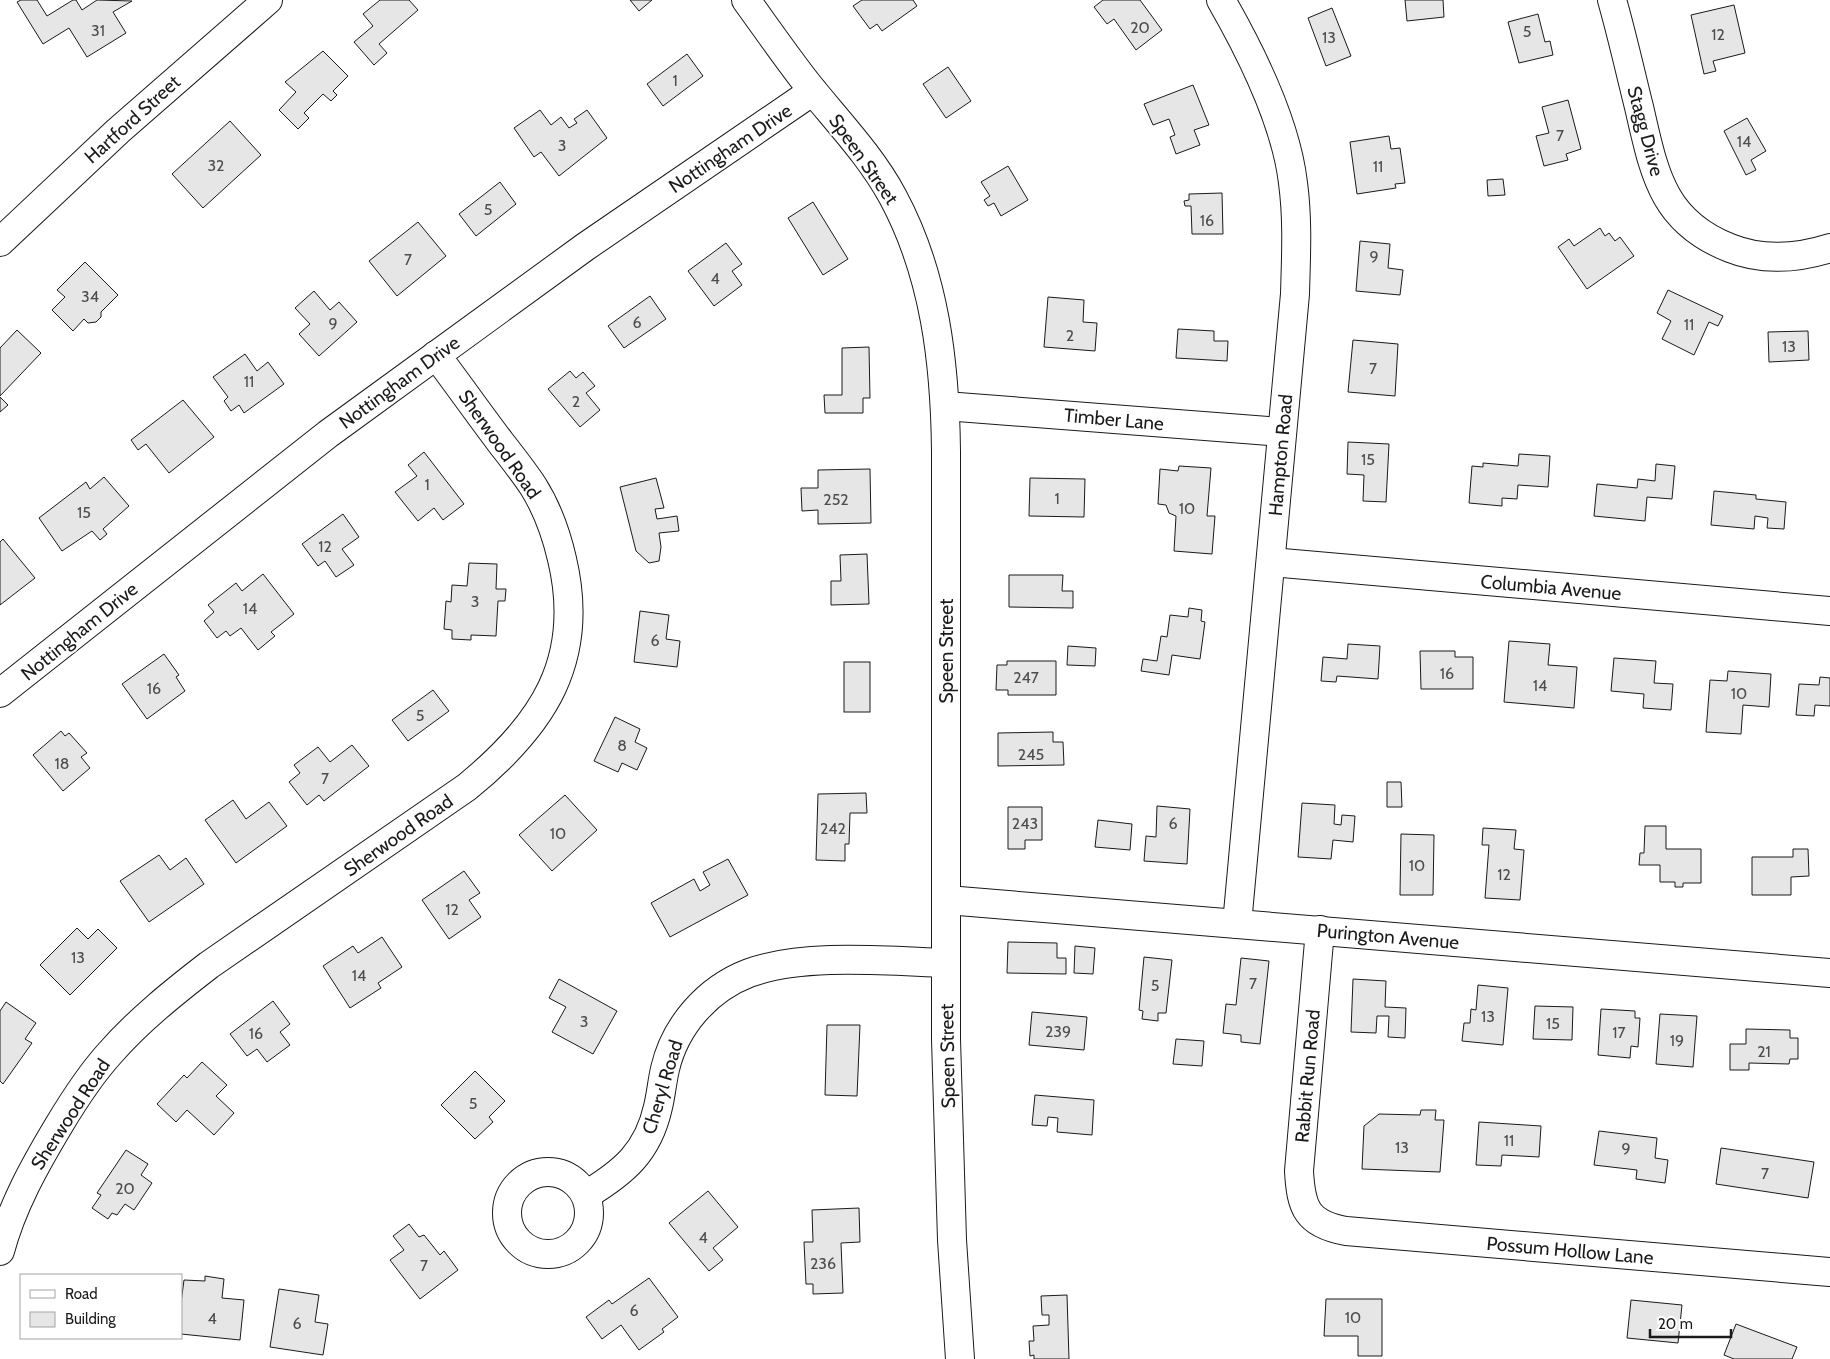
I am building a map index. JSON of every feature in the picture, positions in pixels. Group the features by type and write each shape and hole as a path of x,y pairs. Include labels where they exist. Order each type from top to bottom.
{"street":[{"name":"Hartford Street","path":"0,242 118,131 268,0"},
{"name":"Speen Street","path":"746,0 789,61 871,163 893,197 923,270 934,311 945,406 946,963 949,1173 960,1359"},
{"name":"Hampton Road","path":"1221,0 1236,26 1264,84 1284,142 1293,181 1296,217 1294,294 1237,924"},
{"name":"Stagg Drive","path":"1612,0 1649,154 1663,189 1690,226 1713,242 1742,253 1772,256 1807,255 1830,248"},
{"name":"Nottingham Drive","path":"0,694 291,462 585,247 813,91"},
{"name":"Sherwood Road","path":"0,1251 10,1219 24,1187 44,1150 88,1081 108,1054 168,997 209,966 492,767 514,745 549,696 560,670 568,638 569,609 566,576 550,516 533,486 436,355"},
{"name":"Timber Lane","path":"945,406 1282,432"},
{"name":"Columbia Avenue","path":"1271,562 1830,611"},
{"name":"Purington Avenue","path":"947,900 1830,972"},
{"name":"Rabbit Run Road","path":"1312,1218 1303,1204 1299,1171 1320,930"},
{"name":"Cheryl Road","path":"586,1194 620,1173 639,1152 650,1133 658,1107 665,1069 680,1030 693,1012 709,996 729,983 749,973 797,963 862,960 946,963"},
{"name":"Possum Hollow Lane","path":"1312,1218 1329,1228 1346,1231 1830,1272"}],"building":[{"path":"21,0 37,0 47,16 73,0 76,0 82,10 97,0 132,1 113,12 126,33 87,57 69,28 43,44 17,2"},
{"path":"380,0 409,0 418,10 379,44 387,53 374,65 354,42 373,26 363,14"},
{"path":"630,0 652,0 639,11"},
{"path":"862,0 913,0 917,6 882,31 877,24 870,29 853,6"},
{"path":"1103,0 1140,0 1162,30 1136,50 1114,19 1107,24 1094,7"},
{"path":"1405,0 1443,0 1444,17 1407,21"},
{"path":"1734,5 1745,53 1713,61 1716,71 1704,74 1691,15"},
{"path":"1332,8 1351,56 1326,66 1308,18"},
{"path":"1538,14 1545,42 1550,41 1553,55 1519,63 1508,22"},
{"path":"323,51 348,76 333,91 337,95 331,101 323,94 304,113 309,118 298,129 279,110 296,92 285,82"},
{"path":"687,54 703,76 663,106 647,84"},
{"path":"948,67 971,101 946,118 923,84"},
{"path":"1193,85 1209,125 1194,130 1200,145 1176,154 1170,137 1175,135 1169,119 1153,125 1144,104"},
{"path":"1568,100 1581,149 1566,154 1568,160 1544,166 1536,136 1549,133 1542,107"},
{"path":"540,110 551,125 561,117 569,128 577,123 574,119 587,110 607,138 559,176 541,152 534,157 514,128"},
{"path":"1747,118 1766,151 1751,160 1756,170 1746,175 1724,131"},
{"path":"230,121 261,155 203,208 172,174"},
{"path":"1389,136 1391,149 1400,148 1405,183 1395,184 1396,188 1357,194 1350,142"},
{"path":"1008,166 1028,200 1001,216 994,203 988,206 984,200 990,196 981,182"},
{"path":"1503,179 1505,195 1488,196 1487,180"},
{"path":"500,182 516,204 476,236 459,214"},
{"path":"1222,193 1223,234 1192,234 1191,206 1185,206 1184,201 1189,200 1189,194"},
{"path":"813,202 848,259 823,275 788,218"},
{"path":"418,222 446,256 397,296 369,261"},
{"path":"1600,228 1605,236 1609,233 1615,241 1620,237 1634,256 1587,289 1558,247 1569,239 1574,246"},
{"path":"1360,241 1390,244 1388,268 1403,270 1400,295 1356,291"},
{"path":"726,243 742,264 732,271 742,285 714,306 688,271"},
{"path":"85,262 118,295 101,312 101,317 96,322 88,323 84,319 73,331 52,310 65,297 57,290"},
{"path":"1668,290 1723,316 1718,326 1709,322 1694,355 1662,339 1671,321 1657,313"},
{"path":"314,291 330,310 339,302 357,322 319,356 299,334 310,324 295,308"},
{"path":"650,296 666,319 624,348 608,326"},
{"path":"1048,297 1084,300 1083,322 1097,323 1095,351 1044,347"},
{"path":"1178,329 1214,331 1214,341 1228,341 1227,361 1176,358"},
{"path":"17,330 41,353 0,396 0,348"},
{"path":"1808,331 1809,360 1769,362 1768,332"},
{"path":"1353,340 1398,344 1395,396 1348,392"},
{"path":"869,347 870,398 863,398 863,413 825,413 824,395 842,395 842,348"},
{"path":"245,354 257,371 268,362 284,384 244,413 239,405 231,411 224,401 228,397 213,377"},
{"path":"570,371 576,378 583,372 595,386 586,393 600,410 580,427 548,389"},
{"path":"0,397 8,405 0,412"},
{"path":"183,400 214,437 169,473 146,444 138,450 131,440"},
{"path":"1348,442 1389,444 1386,502 1363,501 1364,475 1347,474"},
{"path":"424,452 464,504 443,520 434,508 418,521 395,492 417,476 408,465"},
{"path":"1519,454 1550,456 1548,487 1518,485 1517,499 1502,498 1502,506 1469,503 1472,466 1483,467 1483,463 1518,466"},
{"path":"1656,464 1675,466 1672,499 1647,497 1645,521 1594,516 1597,484 1637,488 1638,479 1655,481"},
{"path":"1179,466 1211,468 1207,516 1215,516 1212,554 1174,551 1176,516 1169,513 1166,505 1158,504 1160,469 1178,471"},
{"path":"870,469 871,523 818,524 818,510 802,511 801,488 818,488 818,470"},
{"path":"104,477 129,506 103,529 107,534 100,540 92,531 62,551 39,518 86,482 90,489"},
{"path":"656,478 664,508 655,509 657,519 677,516 679,531 659,533 661,547 659,561 649,563 636,551 620,487"},
{"path":"1030,478 1085,479 1084,517 1029,516"},
{"path":"1714,491 1756,495 1756,499 1786,502 1784,529 1767,528 1768,518 1755,516 1754,529 1711,525"},
{"path":"343,514 359,537 342,549 354,565 336,577 325,561 318,566 302,544"},
{"path":"3,539 35,578 0,605 0,542"},
{"path":"867,554 869,604 831,605 831,581 841,581 840,555"},
{"path":"469,563 497,564 496,589 506,589 505,601 498,601 496,636 471,635 471,640 452,639 452,630 444,629 446,601 451,602 452,585 467,586"},
{"path":"263,574 294,614 271,632 275,636 258,650 241,628 230,636 226,631 217,638 204,621 214,612 208,605 236,583 242,591"},
{"path":"1009,575 1063,575 1062,591 1073,591 1073,608 1009,607"},
{"path":"1189,608 1202,610 1201,621 1205,622 1200,659 1172,655 1169,675 1141,671 1143,659 1157,661 1161,636 1167,637 1170,615 1188,617"},
{"path":"640,611 669,615 666,639 680,641 677,667 634,662"},
{"path":"1509,641 1550,644 1548,665 1577,667 1574,708 1504,702"},
{"path":"1348,644 1380,646 1378,679 1337,676 1336,682 1321,681 1323,657 1347,659"},
{"path":"1068,646 1096,648 1095,666 1067,665"},
{"path":"1420,651 1455,651 1455,657 1473,657 1473,689 1421,689"},
{"path":"164,654 179,675 176,677 185,691 147,719 122,684"},
{"path":"1614,658 1656,661 1654,683 1673,684 1671,710 1643,708 1644,694 1611,691"},
{"path":"1007,661 1056,661 1056,695 1008,695 1008,690 996,690 997,665 1007,665"},
{"path":"844,662 870,662 870,712 844,712"},
{"path":"1728,671 1771,674 1769,707 1743,705 1741,734 1706,732 1710,680 1727,681"},
{"path":"1820,677 1830,678 1830,706 1815,705 1814,716 1796,715 1799,684 1819,685"},
{"path":"433,690 449,711 408,741 392,720"},
{"path":"615,717 640,729 635,742 647,748 637,770 622,763 618,772 594,761"},
{"path":"61,731 65,736 69,733 87,753 81,757 90,768 63,791 33,755"},
{"path":"1053,732 1053,742 1063,742 1064,765 998,766 998,733"},
{"path":"352,745 369,766 324,801 319,795 307,805 289,782 300,773 294,765 318,747 330,762"},
{"path":"1387,782 1401,782 1402,807 1387,807"},
{"path":"866,793 867,813 850,813 849,844 845,844 845,861 816,860 818,794"},
{"path":"565,795 597,830 552,871 519,835"},
{"path":"233,800 246,819 269,802 287,826 236,863 205,820"},
{"path":"1302,803 1335,805 1334,824 1341,825 1342,815 1355,816 1353,842 1333,840 1331,859 1298,857"},
{"path":"1157,806 1190,809 1187,864 1144,861 1146,836 1156,837"},
{"path":"1008,807 1042,807 1042,840 1025,840 1025,849 1008,849"},
{"path":"1098,820 1132,824 1130,850 1095,847"},
{"path":"1645,826 1666,826 1666,849 1701,849 1701,883 1683,883 1683,887 1675,887 1675,882 1660,882 1660,865 1639,865 1640,853 1644,853"},
{"path":"1483,828 1516,830 1514,849 1524,850 1520,900 1485,898 1489,845 1482,845"},
{"path":"1401,834 1434,835 1433,895 1400,895"},
{"path":"1793,849 1808,849 1809,876 1791,877 1791,895 1752,895 1752,857 1793,857"},
{"path":"159,855 170,870 186,858 204,884 149,922 120,881"},
{"path":"728,859 748,895 670,937 651,903 694,879 700,891 710,885 703,872"},
{"path":"464,871 480,893 469,900 481,917 449,939 422,900"},
{"path":"77,928 88,939 98,929 117,948 70,995 40,965"},
{"path":"382,937 402,967 378,983 381,988 350,1008 323,966 353,946 358,953"},
{"path":"1008,942 1057,943 1057,958 1066,958 1066,974 1007,973"},
{"path":"1075,946 1095,948 1093,974 1074,973"},
{"path":"1144,957 1172,960 1166,1013 1158,1013 1158,1021 1142,1019 1143,1011 1139,1010"},
{"path":"1241,958 1269,961 1260,1044 1241,1042 1241,1035 1223,1033 1226,1004 1236,1005"},
{"path":"559,979 617,1011 593,1054 552,1032 566,1007 549,998"},
{"path":"1353,979 1386,981 1385,1007 1406,1008 1405,1038 1388,1037 1389,1016 1377,1016 1376,1033 1351,1032"},
{"path":"1478,985 1508,988 1503,1045 1462,1041 1464,1023 1470,1023 1471,1009 1476,1010"},
{"path":"273,1001 290,1024 280,1032 290,1045 267,1062 257,1049 247,1056 230,1034"},
{"path":"6,1002 36,1023 25,1039 32,1043 3,1084 0,1081 0,1011"},
{"path":"1535,1006 1573,1007 1572,1040 1533,1039"},
{"path":"1601,1009 1635,1011 1635,1018 1640,1018 1638,1047 1631,1046 1630,1058 1598,1055"},
{"path":"1032,1012 1087,1017 1084,1050 1029,1045"},
{"path":"1660,1014 1697,1016 1693,1067 1656,1064"},
{"path":"827,1025 860,1025 857,1096 825,1095"},
{"path":"1746,1029 1790,1030 1790,1038 1798,1038 1798,1059 1790,1059 1789,1064 1749,1063 1749,1070 1730,1070 1730,1044 1746,1044"},
{"path":"1176,1039 1204,1041 1202,1066 1173,1064"},
{"path":"202,1062 227,1085 216,1096 234,1113 214,1135 187,1110 176,1122 157,1104 184,1075 187,1078"},
{"path":"475,1071 505,1101 489,1117 493,1122 475,1139 441,1105"},
{"path":"1035,1095 1094,1100 1092,1135 1057,1132 1058,1118 1048,1117 1047,1126 1032,1125"},
{"path":"1421,1110 1436,1110 1435,1120 1444,1120 1440,1172 1362,1169 1364,1126 1379,1114 1420,1115"},
{"path":"1479,1122 1541,1126 1539,1157 1502,1155 1501,1166 1476,1165"},
{"path":"1599,1131 1657,1138 1655,1158 1668,1160 1665,1183 1636,1179 1637,1170 1594,1165"},
{"path":"1721,1148 1814,1162 1808,1198 1716,1184"},
{"path":"126,1150 148,1164 141,1175 152,1183 134,1210 125,1204 117,1215 112,1213 108,1219 92,1208 101,1195 97,1193"},
{"path":"708,1191 738,1227 713,1248 723,1260 709,1271 669,1223"},
{"path":"859,1208 860,1242 841,1243 843,1293 813,1294 813,1284 806,1284 804,1242 813,1242 812,1210"},
{"path":"409,1224 419,1237 424,1235 440,1255 444,1251 458,1270 420,1299 390,1260 404,1250 393,1236"},
{"path":"205,1276 224,1279 222,1298 244,1300 240,1340 182,1334 184,1280 205,1281"},
{"path":"649,1278 678,1317 662,1329 664,1332 639,1350 621,1325 602,1339 586,1317 609,1300 612,1304"},
{"path":"279,1289 319,1295 315,1322 328,1324 323,1355 270,1347"},
{"path":"1067,1295 1069,1359 1034,1359 1034,1355 1030,1356 1029,1341 1034,1341 1033,1326 1049,1325 1049,1315 1042,1315 1041,1296"},
{"path":"1326,1299 1382,1299 1382,1356 1358,1356 1358,1336 1324,1336"},
{"path":"1631,1300 1682,1305 1678,1343 1627,1338"},
{"path":"1736,1324 1797,1347 1792,1359 1734,1359 1724,1355"}]}
